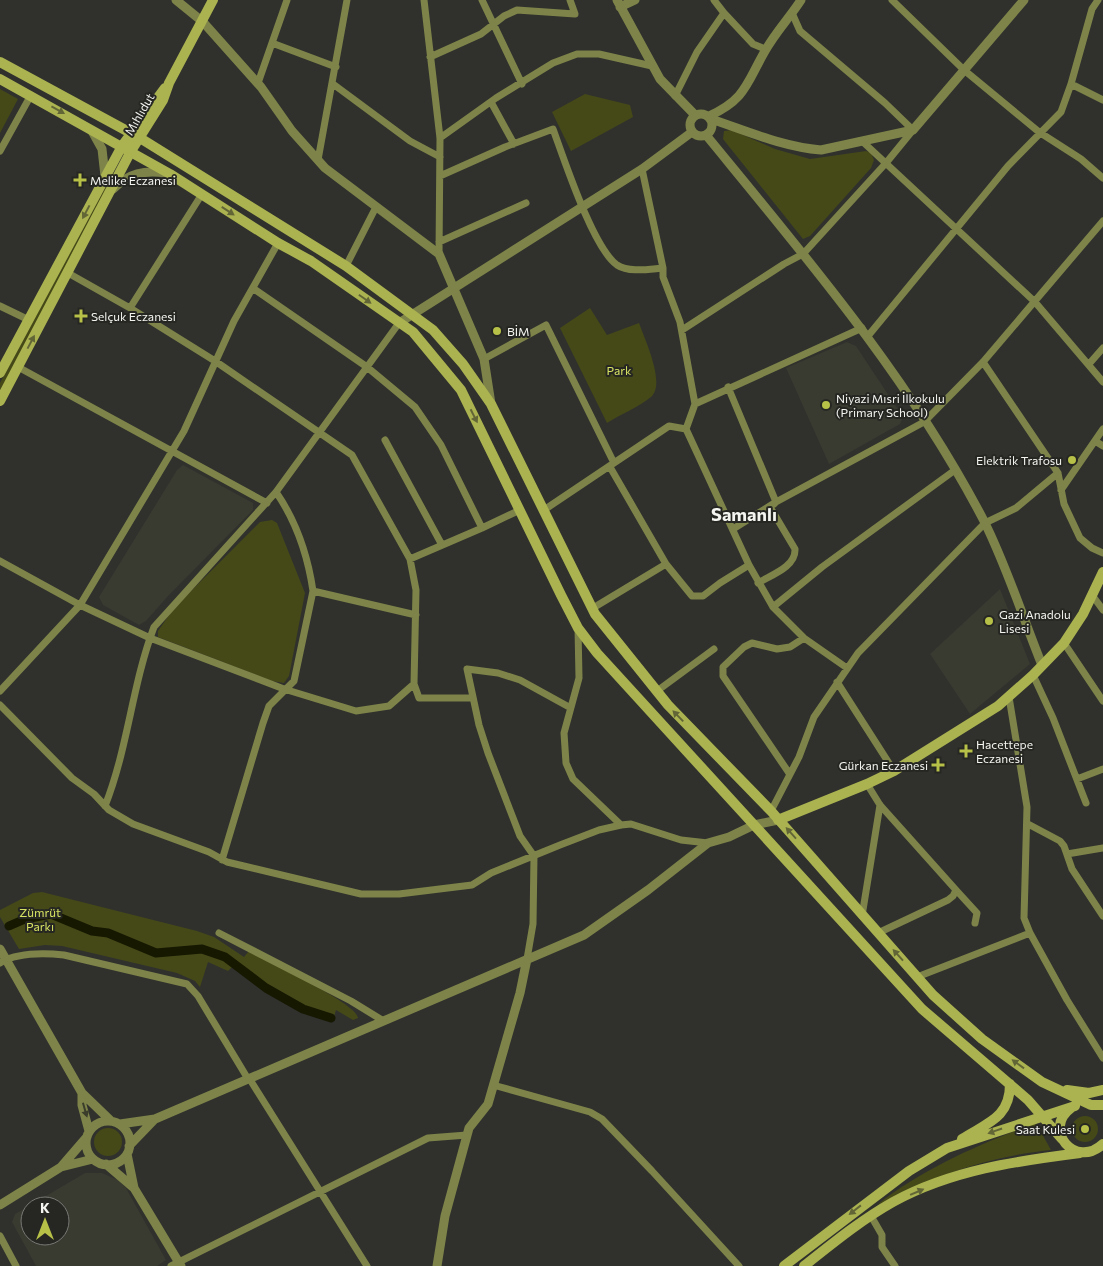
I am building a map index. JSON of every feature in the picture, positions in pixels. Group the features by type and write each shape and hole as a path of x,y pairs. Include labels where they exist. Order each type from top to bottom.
{"main road":[{"name":"Mıhlıdut","path":"0,373 105,176 163,100 169,83 213,0"},
{"path":"0,62 136,137 346,266 414,314 433,330 463,364 491,404 593,608 657,691 778,820 933,995 982,1039 1042,1082 1091,1105 1103,1113"},
{"path":"0,79 168,173 278,243 310,261 413,332 461,390 578,628 633,695 922,1009 1010,1084 1043,1115 1073,1150 1080,1152"},
{"name":"Mıhlıdut","path":"0,401 110,191 126,149"},
{"path":"778,820 894,771 976,722 1034,675 1064,643 1103,572"},
{"path":"1042,1082 1075,1093 1103,1090"},
{"path":"784,1266 909,1171 1000,1114 1008,1106 1010,1084"},
{"path":"947,1148 1075,1106 1103,1106"},
{"path":"1062,1139 1060,1123 1063,1116 1075,1106"},
{"path":"804,1266 871,1216 895,1201 940,1182 974,1171 1015,1162 1101,1147"}],"street":[{"path":"176,0 203,22 258,83 292,131 325,168 439,254"},
{"path":"258,83 287,0"},
{"path":"318,160 347,0"},
{"path":"424,0 440,138 439,254 484,359 491,404"},
{"path":"482,0 522,84"},
{"path":"430,57 481,34 504,16 517,10 575,14 570,0"},
{"path":"635,0 619,4 660,79 695,115"},
{"path":"714,0 753,44 765,49"},
{"path":"710,118 729,107 745,90 765,49 801,0"},
{"path":"892,0 964,70 1039,132 1081,159 1103,178"},
{"path":"682,330 784,264 804,254 886,163 1024,0"},
{"path":"868,336 1008,166 1039,132 1061,112 1071,84 1092,9 1098,0"},
{"path":"675,96 697,52 724,13"},
{"path":"792,13 800,31 885,103 913,130"},
{"path":"272,43 336,68"},
{"path":"440,138 491,102 553,63 577,54 599,54 652,66"},
{"path":"333,84 410,142 440,157"},
{"path":"1071,84 1103,100"},
{"path":"0,151 31,95"},
{"path":"491,102 514,144"},
{"path":"710,118 713,126 706,135 699,136 692,132 690,125 695,115 702,113 710,118 805,149 821,150 913,130"},
{"path":"88,127 102,149 105,176"},
{"path":"440,176 553,129 582,206 600,244 618,266 639,270 663,268"},
{"path":"105,806 116,780 154,627 276,492 399,323 642,169 692,132"},
{"path":"706,135 804,254 868,336 955,470 985,523 1042,665"},
{"path":"863,142 1035,302 1090,364 1103,382"},
{"path":"642,169 663,268 663,277 682,330 695,404 686,429 749,565 773,607 804,638 847,668"},
{"path":"110,191 132,174 150,171 168,173"},
{"path":"130,308 202,194"},
{"path":"439,242 526,203"},
{"path":"346,266 376,207"},
{"path":"733,529 773,504 924,422 983,362 1103,221"},
{"path":"0,691 80,605 184,431 214,361 278,243"},
{"path":"68,273 130,308 214,361 352,455 410,558 416,590 414,684 419,698 473,698"},
{"path":"254,289 367,367 415,407 441,445 482,528"},
{"path":"0,306 29,320"},
{"path":"484,359 546,325 612,465 666,564 687,592 696,598 703,596 749,565"},
{"path":"695,404 728,387 862,328"},
{"path":"1090,364 1103,348"},
{"path":"983,362 1058,473 1064,504 1080,538 1092,548 1103,552"},
{"path":"18,367 267,503"},
{"path":"728,387 773,504 795,549 795,554 789,565 758,583"},
{"path":"544,510 669,426 686,429"},
{"path":"1061,490 1103,429"},
{"path":"385,440 442,545"},
{"path":"1095,441 1103,446"},
{"path":"773,607 822,566 955,470"},
{"path":"770,812 790,773 814,717 837,682 866,644 985,523 1016,508 1058,473"},
{"path":"222,860 263,723 270,706 284,689 294,681 313,591 309,564 285,505 276,492"},
{"path":"410,558 520,510"},
{"path":"0,561 80,605 150,638 284,689 356,711 389,706 414,684"},
{"path":"593,608 666,564"},
{"path":"313,591 416,615"},
{"path":"1092,595 1103,610"},
{"path":"578,628 579,678 564,733 566,763 573,778 621,826"},
{"path":"790,773 723,676 723,667 744,647 752,643 777,649 790,647 804,638"},
{"path":"1064,643 1103,701"},
{"path":"657,691 714,648"},
{"path":"437,1266 445,1216 467,1135 469,1128 488,1104 520,993 534,924 534,856 520,836 510,813 482,734 467,669 498,673 520,680 570,707"},
{"path":"1034,675 1086,803"},
{"path":"837,682 894,771"},
{"path":"1009,696 1025,787 1028,824 1023,910 1030,933 1103,1058"},
{"path":"0,705 72,778 94,794 105,806 133,824 222,860 361,894 399,894 472,885 491,873 599,830 632,824 681,840 708,843"},
{"path":"1076,779 1103,769"},
{"path":"867,784 880,804 977,913 975,923"},
{"path":"862,916 880,804"},
{"path":"120,1124 155,1118 584,935 648,890 708,843 729,837 754,825 778,820"},
{"path":"1028,824 1055,837 1064,846 1072,869 1103,916"},
{"path":"1067,854 1103,848"},
{"path":"878,933 948,900 956,890"},
{"path":"219,933 351,1001 382,1020"},
{"path":"917,976 1030,933"},
{"path":"0,949 3,962 82,1093 110,1120 120,1124 128,1132 128,1150 134,1188"},
{"path":"3,962 46,954 64,954 186,984 198,996 322,1192 366,1266"},
{"path":"493,1085 590,1112 602,1119 739,1266"},
{"path":"82,1093 82,1105 88,1134 86,1149 93,1159 106,1164 134,1188 177,1264 428,1138 467,1135"},
{"path":"106,1164 117,1163 155,1118"},
{"path":"61,1167 97,1123 110,1120"},
{"path":"0,1205 61,1167 93,1159"},
{"path":"871,1216 882,1234 882,1248 895,1266"},
{"path":"0,1236 16,1266"}],"shaded area":[{"path":"847,342 856,346 903,417 900,424 829,464 786,368"},
{"path":"183,465 253,503 253,510 146,621 139,625 103,605 99,597 177,470"},
{"name":"Gazi Anadolu Lisesi","path":"1000,589 1030,664 970,714 930,654"},
{"path":"85,1173 102,1173 118,1180 126,1188 166,1260 157,1266 36,1266 25,1246 70,1246 70,1196 46,1196"},
{"path":"20,1211 20,1237 12,1222 15,1214"}],"green space":[{"path":"0,89 18,99 0,133"},
{"path":"585,94 630,105 633,117 571,151 552,112"},
{"path":"732,130 775,149 810,159 866,151 871,153 874,160 871,168 810,236 803,239 723,139 724,131"},
{"path":"105,187 107,189 0,392 0,383"},
{"name":"Park","path":"590,308 607,335 639,323 655,372 655,391 651,397 607,423 560,328"},
{"path":"272,520 277,523 305,593 289,676 284,683 272,681 158,637 158,631 174,608 260,522"},
{"name":"Zümrüt Parkı","path":"42,892 197,931 214,937 244,957 249,951 328,993 354,1012 358,1018 353,1020 336,1010 333,1020 304,1011 232,967 228,971 208,962 200,987 195,981 177,973 62,946 45,945 19,949 0,917 0,910 33,893"},
{"path":"1085,1116 1094,1120 1098,1129 1094,1138 1085,1142 1076,1138 1072,1129 1076,1120"},
{"path":"1036,1123 1051,1150 1004,1157 961,1169 877,1205 933,1168 994,1139"},
{"path":"108,1128 118,1132 122,1142 118,1152 108,1156 98,1152 94,1142 98,1132"}],"waterway":[{"path":"9,926 25,919 51,914 92,931 108,933 156,953 202,949 225,957 266,988 303,1009 331,1018"}],"place":[{"name":"Melike Eczanesi","path":"80,180"},
{"name":"Selçuk Eczanesi","path":"81,316"},
{"name":"BİM","path":"497,331"},
{"name":"Niyazi Mısri İlkokulu (Primary School)","path":"826,405"},
{"name":"Elektrik Trafosu","path":"1072,460"},
{"name":"Gazi Anadolu Lisesi","path":"989,621"},
{"name":"Hacettepe Eczanesi","path":"966,751"},
{"name":"Gürkan Eczanesi","path":"938,765"},
{"name":"Saat Kulesi","path":"1085,1129"}],"district":[{"name":"Samanlı","path":"744,514"}]}
